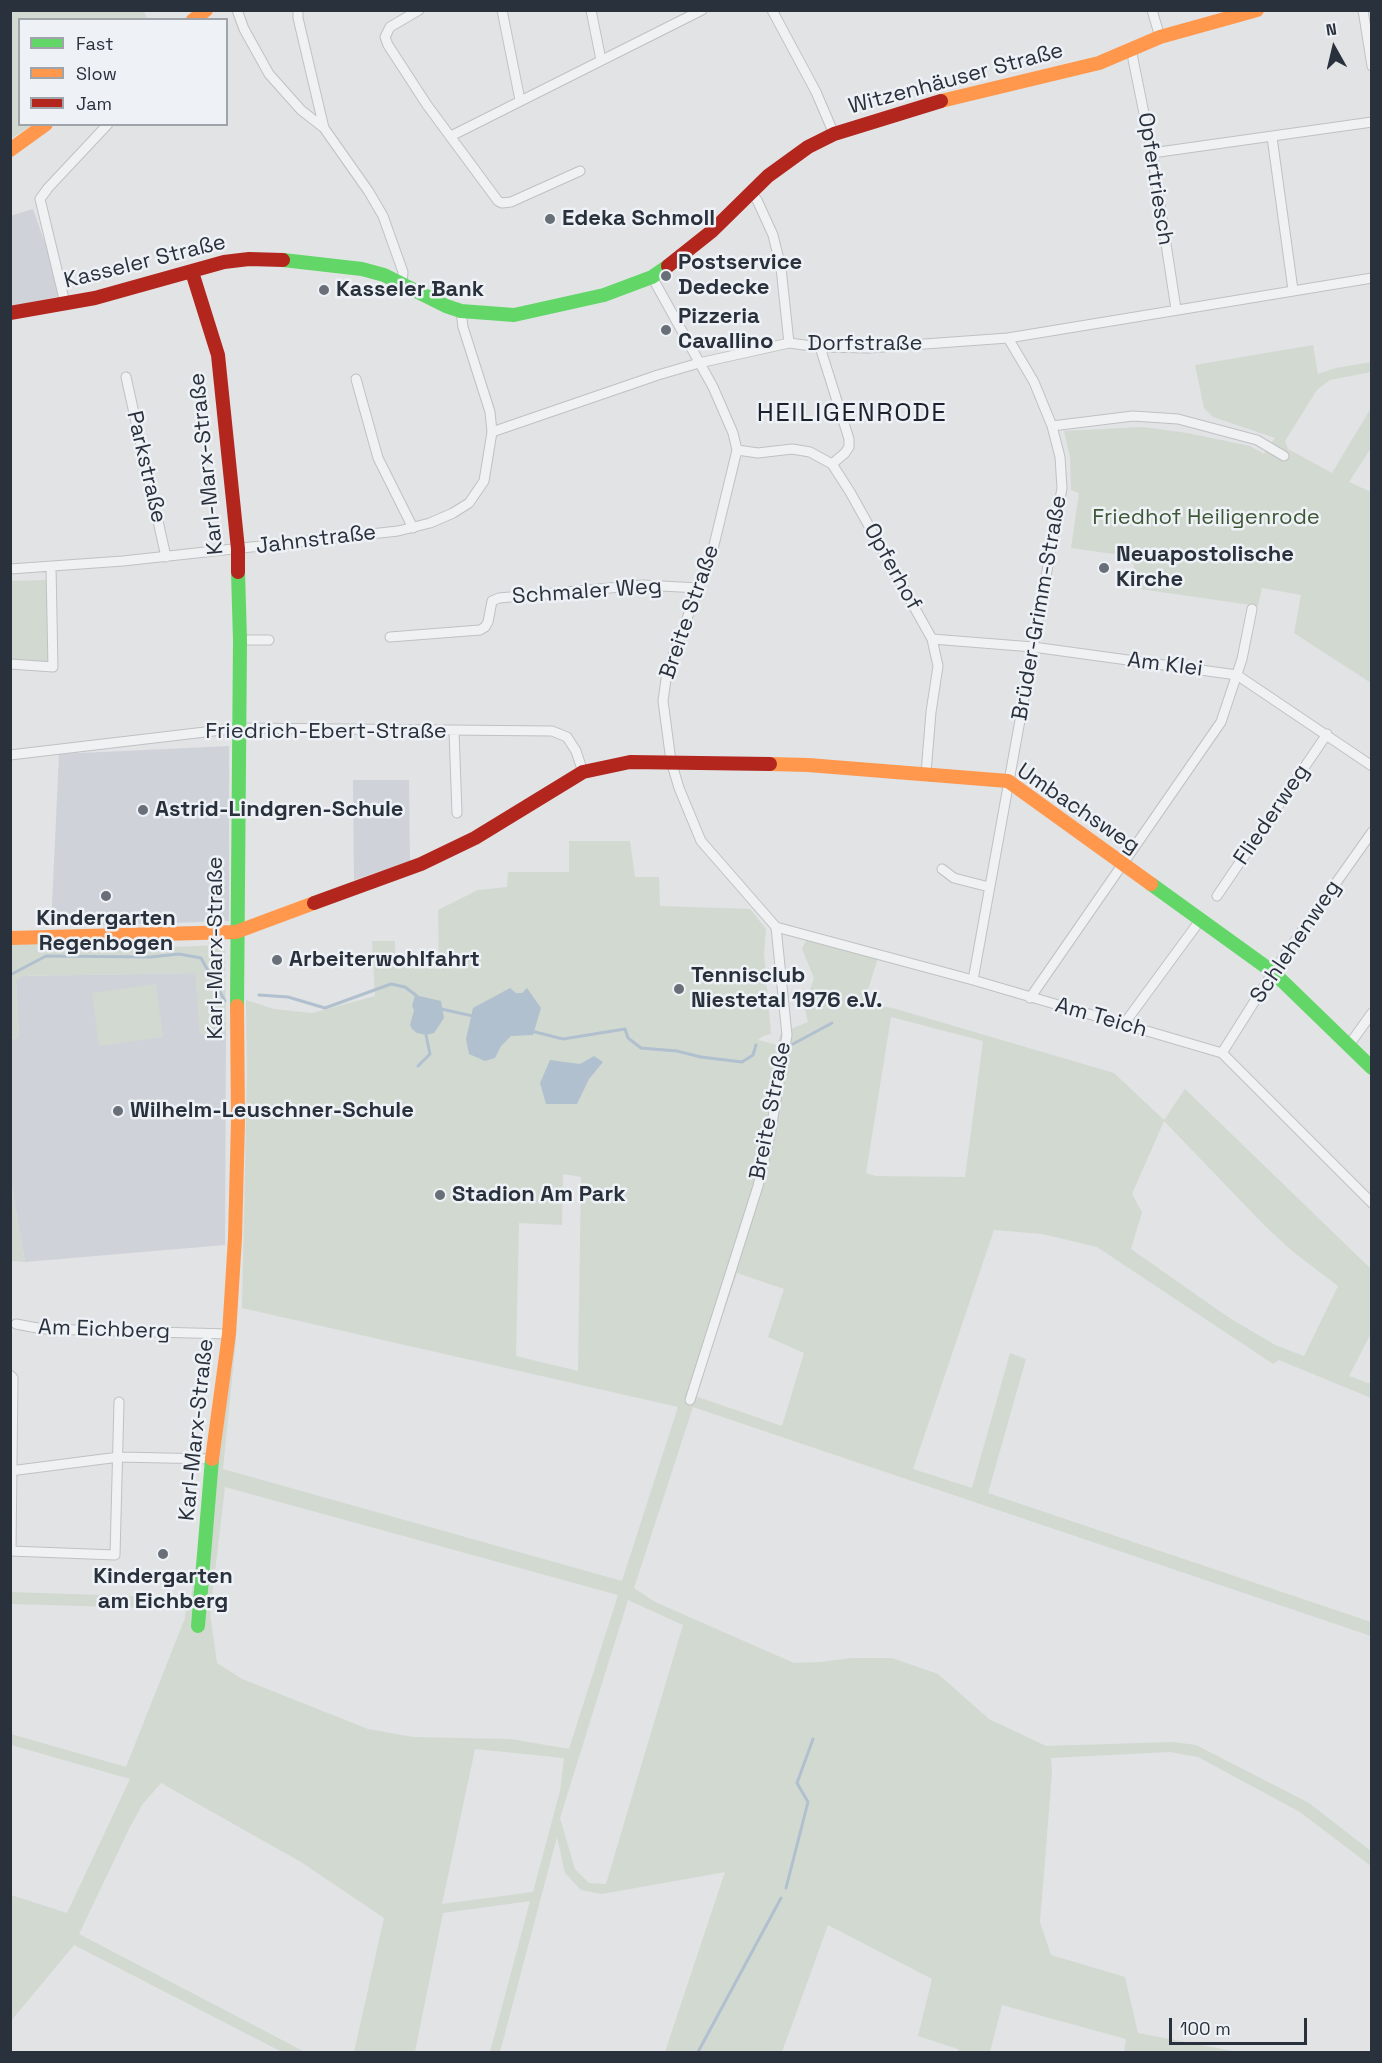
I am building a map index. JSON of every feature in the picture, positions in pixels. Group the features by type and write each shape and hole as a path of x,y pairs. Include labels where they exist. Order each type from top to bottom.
{"street":[{"path":"237,10 244,29 268,74 301,110 324,128 369,192 383,216 403,272 402,284"},
{"path":"298,10 324,128"},
{"path":"419,10 390,27 385,37 388,45 427,105 498,201 511,202 580,171"},
{"path":"502,10 520,99"},
{"path":"591,10 601,60"},
{"path":"679,10 681,21"},
{"path":"451,136 520,99 702,10"},
{"path":"772,10 816,92 834,134"},
{"path":"1152,10 1160,37"},
{"name":"Witzenhäuser Straße","path":"461,312 514,315 604,295 652,276 685,254 784,163 834,134 920,106 1100,63 1160,37 1257,10"},
{"path":"1363,10 1371,66"},
{"name":"Opfertriesch","path":"1131,49 1152,153 1176,309"},
{"path":"1152,153 1272,138 1371,122"},
{"path":"10,150 43,126"},
{"path":"65,303 40,199 106,126"},
{"path":"1272,138 1293,291"},
{"path":"751,193 757,200 773,235 781,268 789,343"},
{"name":"Kasseler Straße","path":"10,313 95,298 224,262 278,260 362,269 384,275 461,312"},
{"name":"Karl-Marx-Straße","path":"192,272 218,355 238,549 240,640 236,932 237,1140 233,1284 229,1334 212,1459 198,1626"},
{"path":"652,276 723,409 737,450 758,453 801,449 832,464 845,453 849,447 849,439 820,347"},
{"name":"Dorfstraße","path":"492,432 699,363 789,343 820,347 869,348 1008,338 1371,278"},
{"path":"461,312 463,327 490,412 492,432"},
{"name":"Brüder-Grimm-Straße","path":"973,980 1062,488 1060,457 1052,426 1034,382 1008,338"},
{"name":"Parkstraße","path":"126,377 166,557"},
{"path":"356,379 378,458 413,528"},
{"path":"1052,426 1132,416 1178,419 1257,440 1284,456"},
{"name":"Jahnstraße","path":"10,569 166,557 413,528 453,513 469,502 484,481 492,432"},
{"name":"Breite Straße","path":"690,1400 758,1186 770,1135 787,1035 776,927 701,841 679,788 671,761 663,701 667,672 713,549 737,450"},
{"name":"Opferhof","path":"832,464 855,500 932,639 938,666 931,712 926,773"},
{"path":"10,664 53,668 51,567"},
{"name":"Schmaler Weg","path":"390,637 480,630 488,622 492,601 499,598 643,585 699,588"},
{"path":"1030,998 1221,722 1237,675 1252,609"},
{"name":"Am Klei","path":"932,639 1033,647 1237,675 1371,766"},
{"path":"240,640 269,640"},
{"name":"Friedrich-Ebert-Straße","path":"10,755 239,728 552,731 567,737 576,751 583,772"},
{"path":"454,731 458,813"},
{"name":"Fliederweg","path":"1217,896 1327,734"},
{"name":"Umbachsweg","path":"10,938 236,932 421,864 504,821 583,772 630,762 808,765 926,773 1008,781 1273,972 1371,1068"},
{"name":"Schlehenweg","path":"1222,1053 1273,972 1370,835"},
{"path":"942,869 954,878 989,887"},
{"path":"1124,1024 1201,919"},
{"name":"Am Teich","path":"776,927 973,980 1222,1053 1371,1203"},
{"path":"1349,1045 1371,1013"},
{"name":"Am Eichberg","path":"16,1324 43,1329 229,1334"},
{"path":"10,1375 13,1378 11,1551 115,1555 119,1402"},
{"path":"11,1471 119,1457 212,1459"}],"shaded area":[{"path":"33,209 60,296 11,307 10,216"},
{"name":"Astrid-Lindgren-Schule","path":"229,746 229,921 51,927 59,754"},
{"path":"353,780 409,780 410,861 354,880"},
{"name":"Wilhelm-Leuschner-Schule","path":"196,973 200,1033 226,1032 225,1245 25,1262 11,1183 10,1039 19,1038 16,980 22,976"}],"green space":[{"path":"11,10 144,11 147,18 18,18 18,126 30,126 11,139"},
{"name":"Friedhof Heiligenrode","path":"1313,345 1318,374 1336,368 1371,362 1371,372 1330,380 1317,390 1285,441 1288,449 1332,473 1371,408 1371,448 1349,482 1371,492 1371,683 1294,633 1301,595 1262,588 1258,606 1133,588 1134,565 1121,555 1071,548 1079,493 1071,490 1070,457 1064,431 1143,427 1250,446 1264,454 1275,438 1213,417 1204,408 1195,365"},
{"path":"47,580 48,662 11,659 10,581"},
{"path":"569,841 630,841 635,877 659,877 660,906 750,909 766,929 764,954 771,1034 758,1040 777,1045 781,1033 808,1022 804,1006 814,978 802,949 807,939 878,958 864,1002 896,1009 1114,1073 1164,1120 1185,1089 1371,1269 1371,1333 1349,1376 1371,1384 1371,1398 1279,1360 1273,1364 1097,1247 1042,1234 994,1230 913,1469 972,1488 1010,1353 1026,1359 988,1493 1371,1622 1371,1636 693,1407 634,1588 655,1602 794,1663 852,1658 892,1658 938,1674 989,1719 1046,1746 1172,1742 1196,1745 1309,1803 1371,1851 1371,1866 1300,1812 1198,1757 1170,1752 1051,1758 1052,1773 1040,1922 1051,1955 1125,1977 1138,2033 1238,2052 1124,2052 1126,2039 1002,2005 990,2052 958,2052 958,2049 918,2036 932,1979 828,1925 782,2052 665,2052 725,1872 602,1894 581,1890 565,1873 557,1837 500,2052 490,2052 530,1901 443,1913 415,2052 354,2052 384,1918 301,1862 161,1783 142,1805 79,1934 305,2052 282,2052 74,1945 11,2021 11,1895 67,1913 130,1779 11,1745 11,1734 126,1767 185,1618 186,1609 11,1604 11,1592 191,1598 230,1339 236,1339 223,1469 622,1581 678,1407 242,1308 247,1076 246,1000 274,1009 312,1013 375,996 372,941 395,941 395,965 439,969 438,910 478,890 507,887 508,872 569,872","holes":["891,1017 983,1041 965,1177 876,1176 866,1173","1164,1121 1265,1226 1292,1251 1338,1286 1304,1356 1275,1345 1228,1317 1131,1249 1142,1212 1132,1194","563,1174 581,1177 578,1371 516,1356 519,1223 562,1225","737,1273 784,1289 768,1337 804,1353 782,1426 695,1396","225,1487 618,1595 569,1749 511,1739 413,1737 368,1729 242,1679 217,1663 210,1614","628,1600 683,1625 606,1884 589,1883 575,1869 560,1818","475,1749 564,1758 560,1791 533,1892 442,1904"]},
{"path":"50,943 51,951 225,945 226,1032 200,1034 195,973 23,976 16,980 19,1038 11,1039 10,944"},
{"path":"156,984 163,1037 99,1046 92,993"},
{"path":"11,1183 25,1262 11,1261"}],"water":[{"path":"510,988 516,993 522,993 527,988 541,1008 533,1035 511,1036 501,1046 495,1058 485,1061 469,1054 466,1039 473,1008"},
{"path":"415,995 441,1001 444,1018 434,1033 426,1035 417,1033 410,1025"},
{"path":"594,1056 603,1062 589,1079 577,1104 546,1104 540,1083 550,1060 580,1064"}],"waterway":[{"path":"10,975 46,956 151,957 179,954 201,958 225,1001"},
{"path":"259,995 288,997 325,1008 391,984 405,987 417,996"},
{"path":"441,1009 473,1016"},
{"path":"793,1044 832,1023"},
{"path":"531,1031 563,1039 625,1029 628,1038 641,1048 677,1051 701,1057 742,1062 753,1055 756,1045"},
{"path":"418,1066 430,1054 426,1035"},
{"path":"786,1888 808,1802 797,1783 813,1739"},
{"path":"698,2052 781,1898"}],"traffic: fast":[{"path":"283,260 362,269 384,275 446,306 461,311 514,315 604,295 652,277 668,266"},
{"path":"237,1006 240,640 238,572"},
{"path":"1151,884 1273,972 1372,1068"},
{"path":"198,1626 212,1459"}],"traffic: slow":[{"path":"196,18 206,10"},
{"path":"941,101 1099,63 1160,37 1257,10"},
{"path":"10,150 43,126"},
{"path":"770,764 1008,781 1151,884"},
{"path":"10,938 236,932 314,903"},
{"path":"212,1459 229,1334 235,1238 238,1121 237,1006"}],"traffic: jam":[{"path":"668,266 712,231 768,176 808,147 834,134 941,101"},
{"path":"10,313 95,298 224,262 249,259 283,260"},
{"path":"192,272 218,355 238,549 238,572"},
{"path":"314,903 421,864 475,838 583,772 630,762 770,764"}],"place":[{"name":"Edeka Schmoll","path":"550,219"},
{"name":"Postservice Dedecke","path":"666,276"},
{"name":"Kasseler Bank","path":"324,290"},
{"name":"Pizzeria Cavallino","path":"666,330"},
{"name":"Neuapostolische Kirche","path":"1104,568"},
{"name":"Astrid-Lindgren-Schule","path":"143,810"},
{"name":"Kindergarten Regenbogen","path":"106,896"},
{"name":"Arbeiterwohlfahrt","path":"277,960"},
{"name":"Tennisclub Niestetal 1976 e.V.","path":"679,989"},
{"name":"Wilhelm-Leuschner-Schule","path":"118,1111"},
{"name":"Stadion Am Park","path":"440,1195"},
{"name":"Kindergarten am Eichberg","path":"163,1554"}],"district":[{"name":"HEILIGENRODE","path":"852,414"}]}
